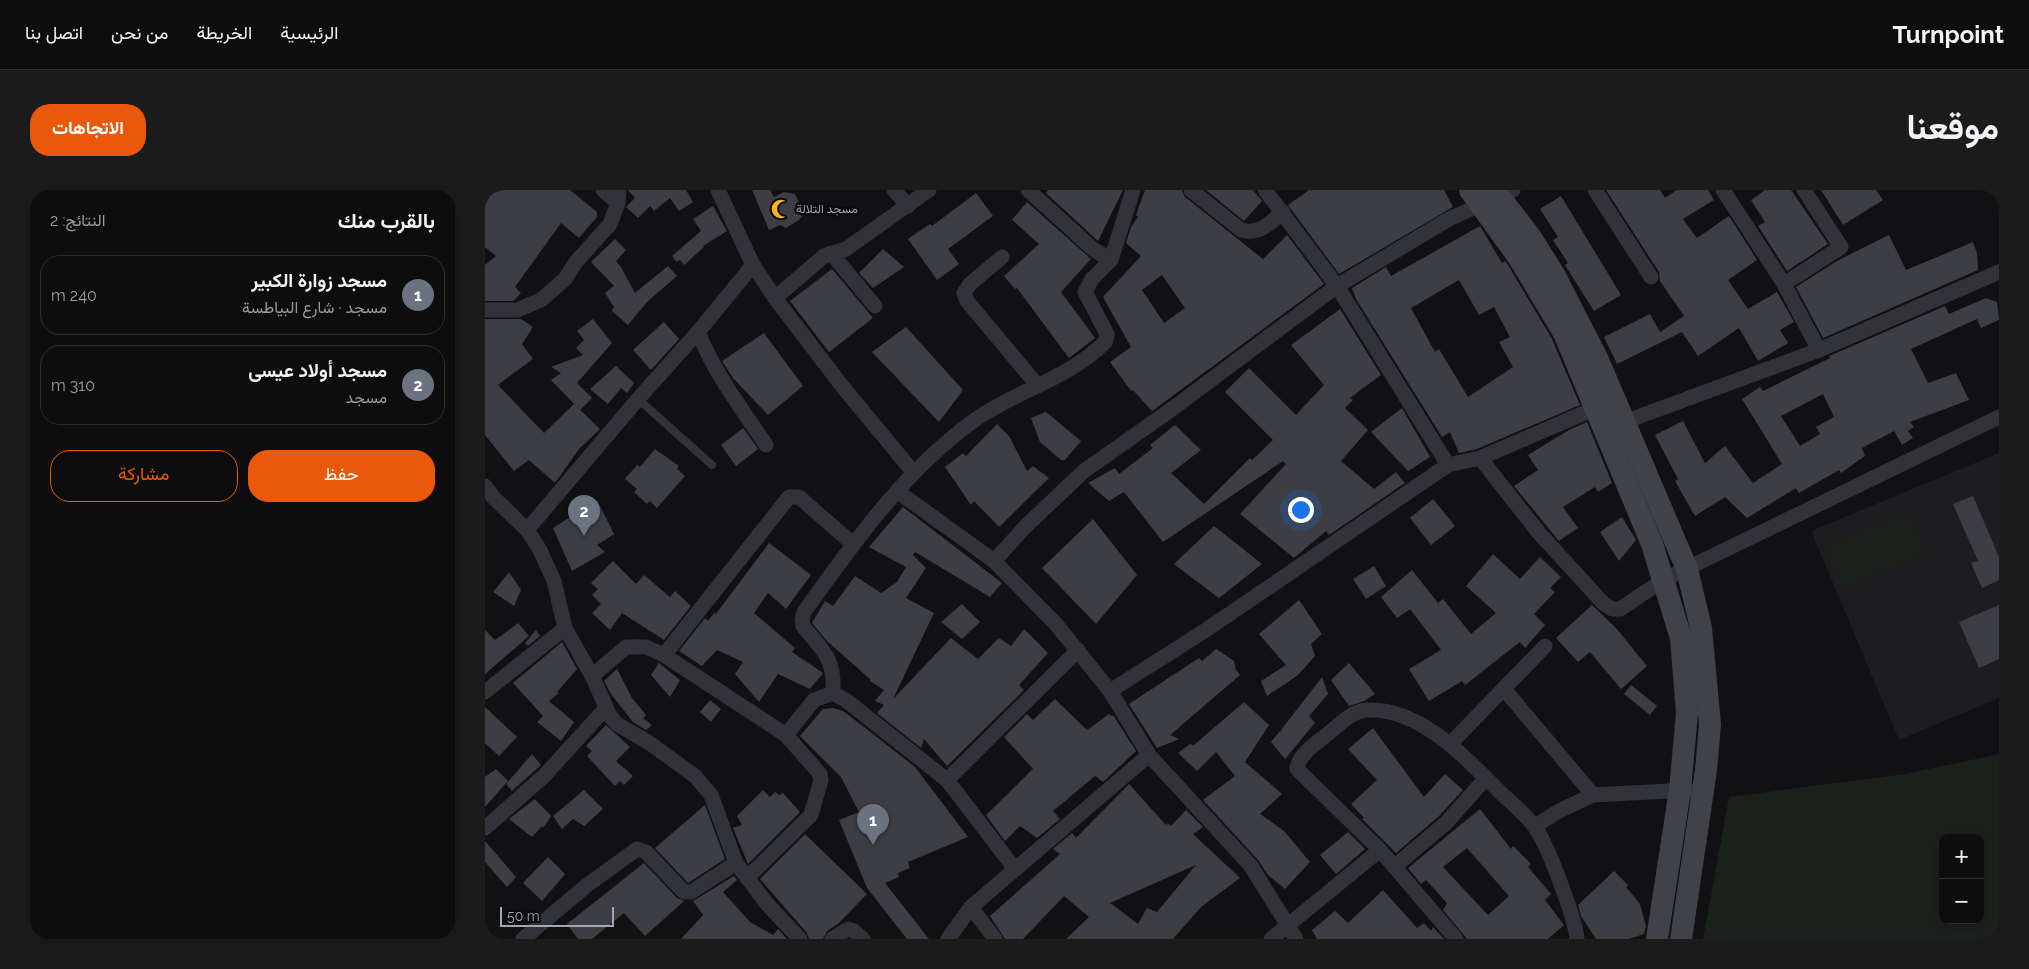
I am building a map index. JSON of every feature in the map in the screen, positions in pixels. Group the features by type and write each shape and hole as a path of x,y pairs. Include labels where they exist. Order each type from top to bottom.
{"street":[{"path":"485,310 517,310 541,300 565,279 576,262 610,224 619,196 603,190"},
{"path":"718,190 753,265 775,298 842,386 914,473"},
{"path":"894,190 908,206"},
{"path":"775,298 825,256 846,249 929,190"},
{"path":"1028,190 1093,249 1111,260"},
{"path":"833,693 834,674 827,656 803,626 804,612 853,544 914,473 974,421 990,410 1038,386 1087,356 1106,341 1107,334 1085,292 1093,279 1111,260 1133,190"},
{"path":"1191,190 1241,230 1255,232 1283,212"},
{"path":"1265,190 1337,286 1448,466"},
{"path":"1595,190 1651,277"},
{"path":"1723,190 1784,284 1819,350"},
{"path":"1784,284 1841,247 1804,190"},
{"path":"994,561 1026,526 1084,471 1172,409 1337,286 1492,194 1519,258 1605,404 1665,579 1681,638 1687,713 1680,790 1657,939"},
{"path":"831,253 875,306"},
{"path":"1002,258 970,284 964,293 967,301 1038,386"},
{"path":"527,530 638,398 698,332 753,265"},
{"path":"1614,426 1819,350 1999,272"},
{"path":"698,332 709,358 722,381 766,445"},
{"path":"1110,691 1206,630 1448,466 1480,458 1605,404"},
{"path":"1480,458 1539,533 1603,604 1612,609 1619,609 1665,579 1999,417"},
{"path":"1614,426 1659,499 1687,569 1701,628 1707,674 1710,724 1703,790 1681,939"},
{"path":"897,491 994,561 1055,623 1110,691 1149,755 1251,866 1296,939"},
{"path":"488,497 527,530 540,550 554,582 565,628 592,676 605,709 617,724 648,742 695,776 711,794 736,864 800,939"},
{"path":"664,655 789,497 799,497 853,544"},
{"path":"485,692 565,628"},
{"path":"1451,744 1545,646"},
{"path":"592,676 626,647 646,647 664,655 786,735 821,774 811,815 747,878"},
{"path":"947,780 1078,650"},
{"path":"1504,689 1593,795"},
{"path":"786,735 814,700 833,693 847,701 947,780 1015,869"},
{"path":"485,828 544,776 605,709"},
{"path":"1456,939 1380,850 1297,769 1298,763 1350,716 1366,710 1391,713 1411,720 1451,744 1535,826 1552,862 1577,939"},
{"path":"948,939 971,907 1149,755"},
{"path":"1393,867 1446,824 1486,778"},
{"path":"1535,826 1559,811 1593,795 1703,790"},
{"path":"532,936 637,849 646,852 684,892 691,892 736,864"},
{"path":"1271,939 1380,850"},
{"path":"971,907 995,939"},
{"path":"836,935 848,929 854,931 863,939"}],"lane":[{"path":"638,398 712,465"}],"shaded area":[{"path":"1999,453 1999,698 1899,740 1811,531"},
{"path":"1907,513 1925,553 1843,588 1826,547"},
{"path":"1999,754 1999,939 1703,939 1729,797 1905,774"}],"building":[{"path":"494,190 570,190 597,212 597,217 579,238 561,223 515,287 521,293 513,301 485,301 485,265 496,256 485,247 485,203"},
{"path":"628,190 686,190 693,202 679,211 670,198 654,211 650,206 638,218 626,207 635,198"},
{"name":"مسجد التلالة","path":"752,190 770,190 774,197 784,192 795,194 804,213 799,220 786,228 780,225 769,230"},
{"path":"1048,190 1123,190 1098,241 1046,193"},
{"path":"1145,190 1182,190 1185,197 1263,259 1287,235 1324,284 1152,411 1133,390 1131,391 1110,362 1131,347 1103,297 1141,256 1126,243 1131,227 1138,217 1136,215","holes":["1162,275 1185,308 1164,323 1142,290"]},
{"path":"1206,190 1253,190 1262,201 1244,221"},
{"path":"1309,190 1444,190 1453,207 1339,274 1288,205"},
{"path":"1606,190 1660,190 1665,198 1677,190 1708,190 1714,200 1683,219 1697,238 1729,216 1757,260 1728,280 1748,309 1777,292 1794,322 1780,330 1788,343 1758,361 1739,328 1698,356 1682,332 1617,364 1604,337 1650,314 1660,332 1684,316 1660,281 1659,272"},
{"path":"1765,190 1791,190 1828,244 1787,271 1758,226 1765,222 1751,200"},
{"path":"1821,190 1876,190 1883,200 1843,225"},
{"path":"976,193 993,216 948,249 959,264 937,280 908,239 930,224 932,226"},
{"path":"1561,196 1621,295 1594,311 1565,265 1568,263 1553,240 1558,237 1540,209"},
{"path":"1027,202 1091,259 1061,292 1095,338 1069,358 1017,288 1015,289 1004,276 1039,244 1012,220"},
{"path":"713,206 727,231 703,246 684,265 680,260 676,262 672,256 701,231 693,219"},
{"path":"1480,226 1502,263 1505,261 1508,265 1552,339 1580,405 1477,449 1459,453 1450,432 1442,437 1356,299 1352,288 1386,267 1391,276","holes":["1459,280 1479,315 1494,307 1510,337 1499,342 1513,367 1468,397 1439,349 1435,352 1411,308"]},
{"path":"1889,235 1906,270 1973,242 1977,253 1978,270 1823,338 1796,287 1837,261"},
{"path":"615,239 626,250 616,261 635,293 668,266 677,276 647,302 628,325 612,311 614,307 605,293 614,286 591,262"},
{"path":"883,249 904,267 873,288 859,273"},
{"path":"832,269 873,318 829,352 790,301"},
{"path":"1986,298 1997,302 1999,320 1981,328 1977,319 1911,349 1928,383 1956,373 1969,400 1910,422 1914,427 1908,431 1913,438 1902,445 1894,431 1862,448 1865,456 1841,473 1839,470 1799,493 1796,488 1747,518 1725,497 1695,516 1675,481 1678,479 1655,435 1683,421 1705,463 1725,446 1753,483 1782,464 1742,399 1760,387 1763,391 1830,358 1829,356 1945,306 1949,314","holes":["1823,394 1834,417 1816,427 1820,434 1800,446 1781,416"]},
{"path":"1340,309 1381,375 1350,398 1353,400 1345,408 1368,430 1341,461 1374,489 1396,472 1405,483 1329,535 1326,531 1294,558 1240,514 1286,464 1283,461 1163,542 1124,492 1109,501 1088,483 1115,468 1119,474 1153,448 1150,445 1175,425 1201,450 1171,473 1204,504 1250,458 1252,460 1273,440 1225,392 1249,368 1296,415 1324,385 1291,345"},
{"path":"485,319 521,319 533,327 522,344 533,359 498,385 544,433 574,404 600,429 579,449 555,483 529,460 514,471 485,435"},
{"path":"593,319 612,343 577,383 592,398 580,410 551,380 561,373 551,367 583,355 576,348 584,340 577,331"},
{"path":"664,322 679,339 651,370 633,350"},
{"path":"906,327 963,390 939,422 872,352"},
{"path":"764,333 803,386 768,415 733,378 722,361"},
{"path":"616,366 634,383 627,393 621,388 608,404 590,389"},
{"path":"1402,408 1430,457 1408,471 1371,432"},
{"path":"1046,412 1081,441 1065,460 1061,460 1040,442 1031,418"},
{"path":"1587,422 1612,483 1598,492 1595,487 1563,507 1578,528 1559,541 1514,486 1538,470 1528,455 1569,430"},
{"path":"997,424 1009,436 1027,471 1033,466 1049,478 999,527 974,501 971,505 945,467 963,453 966,456"},
{"path":"743,428 758,449 736,466 721,445"},
{"path":"655,449 679,466 677,469 685,476 657,508 650,501 647,504 634,492 637,489 625,479 637,465 640,467"},
{"path":"1973,496 1999,557 1999,580 1982,588 1971,563 1978,561 1953,504"},
{"path":"1433,499 1455,526 1431,545 1410,518"},
{"path":"597,500 614,534 597,545 605,552 572,571 553,528"},
{"path":"903,507 1002,583 990,597 915,552 913,555 926,568 906,598 934,613 893,699 951,638 978,659 999,638 1011,646 1024,629 1048,653 1019,685 1024,690 947,766 924,739 921,748 877,713 884,705 875,701 884,690 870,681 827,641 812,623 825,601 833,606 855,576 881,593 897,582 906,567 869,547"},
{"path":"1622,517 1636,540 1619,561 1600,532"},
{"path":"1093,519 1137,575 1096,624 1042,568"},
{"path":"1214,526 1262,564 1219,598 1174,564"},
{"path":"769,543 811,575 786,609 768,593 754,613 795,648 792,652 823,673 810,689 778,674 759,702 735,674 743,662 717,650 702,666 679,651 705,618 708,621 714,613 716,614"},
{"path":"1493,554 1520,579 1540,557 1561,577 1550,588 1555,592 1534,614 1545,625 1525,648 1520,642 1465,685 1462,681 1429,701 1409,669 1441,650 1410,609 1397,618 1381,597 1412,570 1438,603 1443,599 1471,634 1496,613 1466,586"},
{"path":"613,561 636,584 644,575 670,597 675,591 691,606 664,640 622,613 610,630 592,613 601,604 592,595 598,589 591,583"},
{"path":"1374,566 1386,586 1366,599 1353,579"},
{"path":"509,572 521,590 514,606 493,592"},
{"path":"1299,600 1322,634 1311,644 1315,656 1298,675 1267,696 1261,681 1286,665 1259,634"},
{"path":"962,604 980,622 962,639 941,622"},
{"path":"1592,605 1616,628 1647,666 1621,689 1590,652 1578,662 1556,638"},
{"path":"1999,605 1999,659 1979,668 1959,622"},
{"path":"518,623 529,636 485,674 485,630 495,640"},
{"path":"536,630 540,636 528,646 525,643"},
{"path":"562,642 577,669 557,692 559,693 549,701 574,722 561,741 537,722 543,716 513,683"},
{"path":"1216,649 1234,661 1236,670 1240,675 1170,735 1179,739 1157,748 1129,704 1199,658 1202,661"},
{"path":"659,663 680,680 670,697 651,675"},
{"path":"1349,663 1375,694 1364,701 1349,706 1331,680"},
{"path":"617,669 632,698 646,715 643,718 652,725 646,730 633,722 611,694 604,681"},
{"path":"1322,677 1328,694 1309,716 1315,723 1285,759 1271,742 1280,731 1282,733 1281,730"},
{"path":"1631,685 1657,706 1650,715 1624,694"},
{"path":"1055,699 1087,730 1109,714 1113,715 1136,751 1103,782 1095,776 1053,811 1060,819 1037,838 1020,826 1005,841 986,815 1033,769 1004,737 1027,714 1033,720"},
{"path":"710,700 721,709 711,722 700,712"},
{"path":"1244,702 1269,725 1245,762 1282,794 1260,814 1284,831 1310,862 1285,889 1268,875 1258,860 1203,800 1235,776 1216,752 1197,771 1178,753 1190,744 1194,745"},
{"path":"485,707 517,737 499,756 485,743"},
{"path":"833,708 843,711 915,767 968,837 908,862 910,868 898,873 899,877 885,883 929,939 907,939 867,888 839,820 859,812 841,777 800,736 823,709"},
{"path":"606,725 630,747 616,761 633,776 624,785 620,781 615,786 587,756 592,751 586,746"},
{"path":"1373,728 1424,797 1445,774 1463,790 1439,816 1396,853 1362,819 1364,818 1351,804 1377,780 1348,749"},
{"path":"532,754 541,765 512,791 506,784"},
{"path":"496,769 508,781 485,807 485,777"},
{"path":"1129,784 1166,825 1168,823 1171,826 1186,810 1203,827 1193,834 1240,878 1201,907 1173,939 1066,939 1089,917 1064,896 1023,939 1005,939 990,916 1060,854 1053,849 1072,833 1076,838","holes":["1196,865 1157,912 1147,908 1138,924 1110,903"]},
{"path":"584,790 603,809 584,826 573,819 562,829 553,816"},
{"path":"763,790 770,797 775,792 779,795 783,793 800,812 748,864 733,828 742,825 737,816"},
{"path":"535,799 551,816 543,828 542,826 532,837 509,819"},
{"path":"705,805 725,859 688,883 655,848"},
{"path":"1480,809 1511,849 1513,846 1531,864 1528,867 1551,894 1545,900 1564,925 1548,939 1467,939 1443,910 1447,903 1426,880 1421,884 1408,868","holes":["1467,848 1509,896 1488,915 1443,867"]},
{"path":"1348,832 1365,849 1336,874 1320,855"},
{"path":"805,834 867,894 838,924 827,931 823,939 809,939 807,933 760,879"},
{"path":"485,841 516,877 507,887 485,862"},
{"path":"548,857 565,874 542,901 523,883"},
{"path":"644,863 677,898 684,901 645,936 624,913 592,939 578,939 567,924"},
{"path":"1614,871 1628,885 1626,887 1640,904 1646,926 1644,934 1629,939 1596,939 1581,916 1578,905"},
{"path":"734,876 737,880 723,892 750,922 773,935 778,929 787,939 681,939 703,915 693,901"},
{"path":"1383,890 1417,928 1424,923 1431,931 1433,927 1444,939 1317,939 1312,930 1335,911 1348,923"}],"place":[{"name":"مسجد التلالة","path":"781,209"},
{"name":"مسجد أولاد عيسى","path":"584,536"},
{"name":"مسجد زوارة الكبير","path":"873,845"}]}
